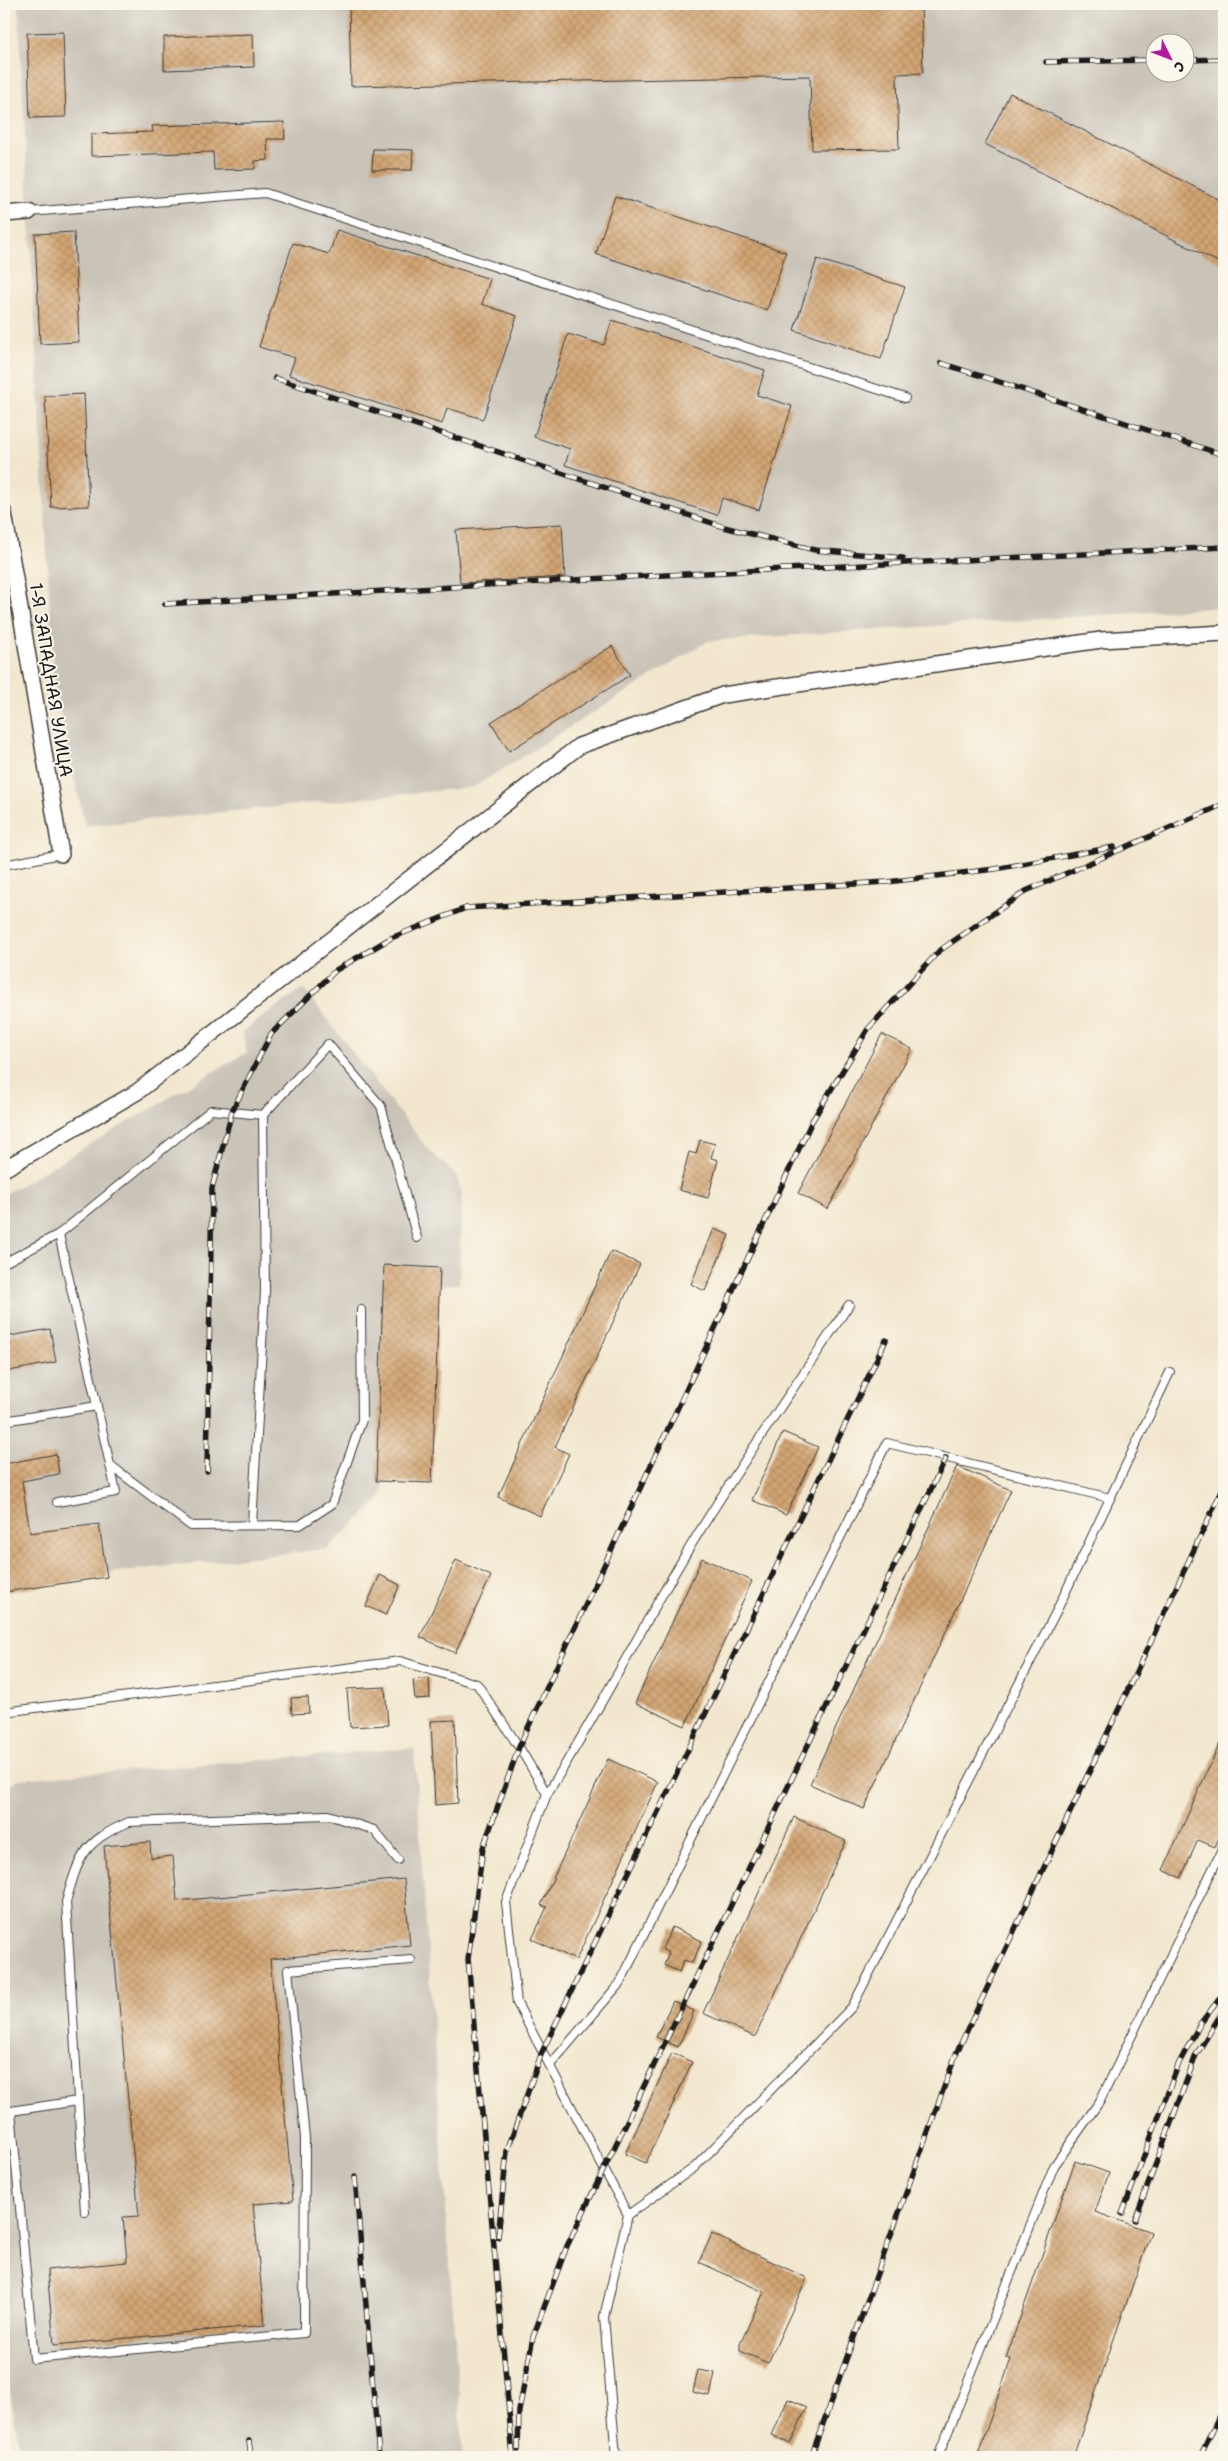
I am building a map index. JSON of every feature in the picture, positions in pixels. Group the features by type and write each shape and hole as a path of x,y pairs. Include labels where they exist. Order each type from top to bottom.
{"street":[{"path":"4,214 29,212"},
{"name":"1-Я ЗАПАДНАЯ УЛИЦА","path":"4,513 61,854"},
{"path":"4,1169 137,1092 579,746 723,695 1101,640 1224,633"}],"lane":[{"path":"29,212 265,193 905,398"},
{"path":"4,865 61,854"},
{"path":"252,1525 264,1291 263,1115 328,1044 381,1106 417,1238"},
{"path":"4,1263 59,1234 210,1110 263,1115"},
{"path":"57,1502 116,1492 59,1234"},
{"path":"616,2457 604,2317 628,2215 516,2004 506,1902 547,1794 584,1735 630,1648 688,1549 849,1305"},
{"path":"110,1465 191,1526 300,1524 332,1504 362,1420 361,1310"},
{"path":"628,2215 695,2167 852,2007 1057,1610 1170,1372"},
{"path":"4,1421 97,1406"},
{"path":"550,2065 620,1983 887,1443 1110,1498"},
{"path":"4,1712 400,1660 477,1684 519,1747 547,1794"},
{"path":"85,2212 66,1902 77,1863 93,1842 110,1830 129,1822 328,1815 374,1830 398,1860"},
{"path":"938,2457 1054,2166 1100,2101 1224,1846"},
{"path":"78,2101 7,2111 34,2359 304,2333 305,2138 288,1970 411,1960"}],"shaded area":[{"path":"18,4 1224,4 1224,607 708,641 474,787 85,826 54,683"},
{"path":"303,988 427,1148 456,1175 462,1192 459,1284 439,1285 432,1483 384,1482 381,1499 327,1549 106,1573 107,1577 4,1592 4,1195 247,1052 242,1032"},
{"path":"414,1748 463,2457 28,2457 19,2446 4,2356 4,1789 18,1779"}],"building":[{"path":"349,4 921,4 923,73 897,74 899,149 812,150 810,76 351,86"},
{"path":"63,32 66,117 30,118 27,33"},
{"path":"253,34 254,67 164,70 164,37"},
{"path":"1010,93 1224,202 1224,265 985,144"},
{"path":"284,122 285,139 267,139 268,160 255,161 255,169 214,170 213,152 91,156 91,134 153,132 152,126"},
{"path":"373,149 413,150 412,170 372,170"},
{"path":"615,196 786,252 767,310 596,254"},
{"path":"337,230 490,279 482,304 517,316 483,419 447,408 442,424 289,375 295,358 259,347 293,243 329,254"},
{"path":"74,232 79,342 40,344 35,234"},
{"path":"817,259 905,287 881,359 794,330"},
{"path":"612,320 765,370 757,395 792,406 759,510 722,498 717,515 565,465 570,449 534,437 568,334 604,345"},
{"path":"84,394 89,506 51,507 45,396"},
{"path":"562,524 565,577 460,583 456,530"},
{"path":"612,646 630,675 509,751 491,722"},
{"path":"882,1034 912,1049 828,1209 798,1193"},
{"path":"700,1140 715,1144 711,1158 718,1160 708,1198 679,1190 689,1152 696,1154"},
{"path":"714,1229 729,1235 705,1291 691,1284"},
{"path":"611,1251 640,1264 555,1447 569,1454 540,1516 498,1497"},
{"path":"384,1265 440,1268 432,1483 376,1481"},
{"path":"50,1329 56,1362 4,1372 4,1337"},
{"path":"783,1432 818,1447 786,1515 752,1500"},
{"path":"56,1454 59,1474 22,1481 30,1533 99,1524 107,1577 4,1592 4,1464"},
{"path":"957,1466 1011,1490 864,1809 810,1784"},
{"path":"702,1558 752,1581 685,1726 635,1703"},
{"path":"456,1560 491,1576 455,1653 420,1637"},
{"path":"380,1575 400,1585 386,1615 366,1606"},
{"path":"429,1678 430,1698 415,1699 413,1680"},
{"path":"385,1687 388,1725 350,1727 347,1689"},
{"path":"308,1697 309,1713 292,1714 291,1698"},
{"path":"455,1720 458,1803 435,1805 431,1721"},
{"path":"1224,1734 1224,1826 1215,1847 1198,1840 1181,1878 1163,1870"},
{"path":"608,1759 658,1782 576,1960 532,1939 547,1907 541,1905"},
{"path":"794,1817 846,1841 755,2037 703,2013"},
{"path":"150,1842 151,1858 173,1856 177,1901 404,1879 410,1945 270,1959 293,2201 253,2204 265,2325 54,2345 47,2270 127,2262 123,2217 139,2216 104,1846"},
{"path":"672,1927 702,1941 692,1963 684,1960 679,1972 664,1965 669,1953 662,1949"},
{"path":"673,2001 694,2011 678,2047 656,2037"},
{"path":"672,2053 692,2062 646,2163 625,2154"},
{"path":"1075,2161 1109,2173 1095,2212 1151,2232 1073,2457 977,2457 1011,2359 1006,2358"},
{"path":"712,2234 807,2278 768,2363 740,2351 740,2344 764,2292 699,2262"},
{"path":"698,2370 715,2373 710,2396 693,2392"},
{"path":"788,2399 807,2407 790,2444 772,2435"}],"railway":[{"path":"1196,60 1224,59"},
{"path":"1046,62 1146,60"},
{"path":"941,363 1224,455"},
{"path":"275,378 724,527 815,550 903,558"},
{"path":"165,604 607,578 1224,547"},
{"path":"513,2457 468,1959 483,1848 519,1747 812,1121 868,1029 939,951 1026,891 1224,804"},
{"path":"207,1471 212,1188 232,1111 271,1034 336,970 391,938 466,908 887,882 995,869 1114,847"},
{"path":"498,2237 507,2151 542,2052 886,1340"},
{"path":"518,2450 519,2411 533,2337 567,2246 946,1458"},
{"path":"811,2457 956,2054 1224,1486"},
{"path":"1122,2214 1179,2063 1200,2024 1224,1993"},
{"path":"1135,2220 1196,2055 1224,2009"},
{"path":"355,2177 379,2457"},
{"path":"1200,2457 1224,2405"},
{"path":"249,2441 251,2457"},
{"path":"1221,2457 1224,2451"}]}
